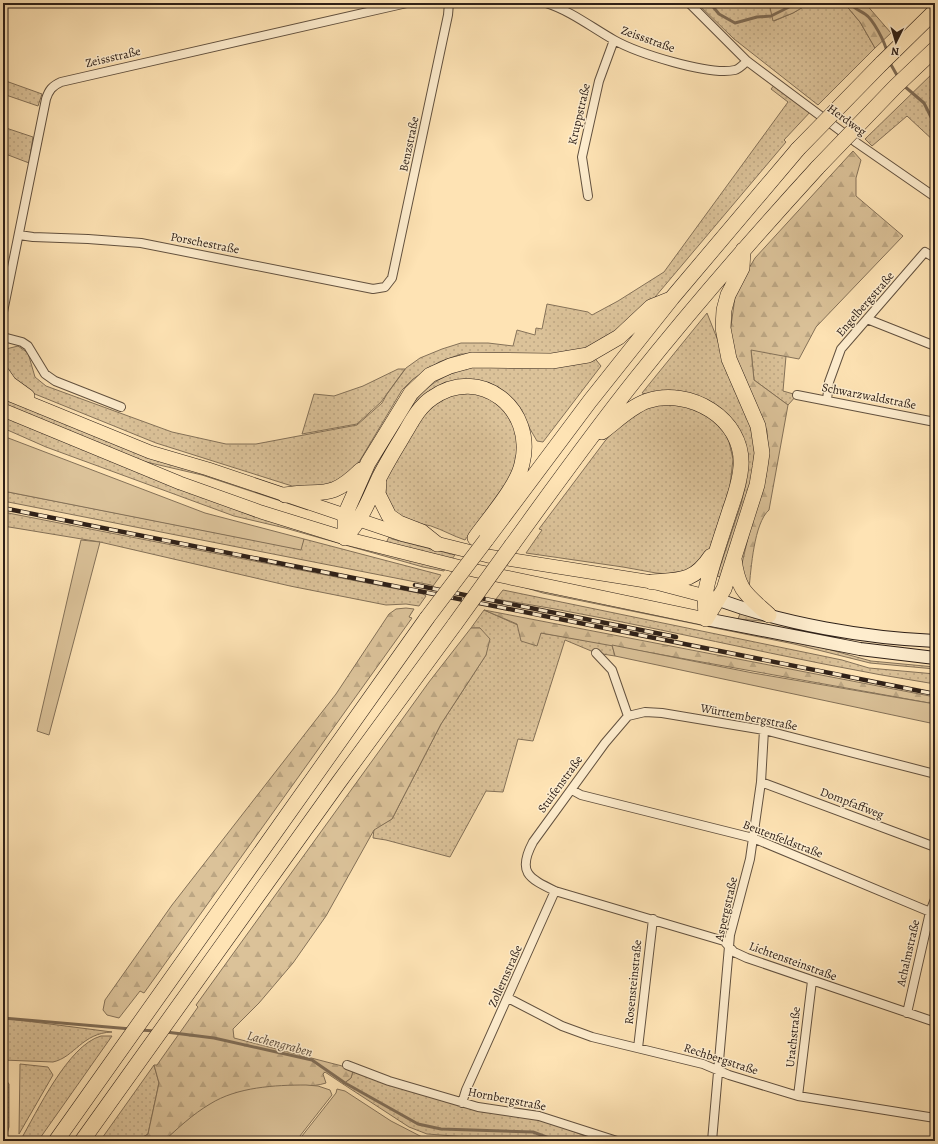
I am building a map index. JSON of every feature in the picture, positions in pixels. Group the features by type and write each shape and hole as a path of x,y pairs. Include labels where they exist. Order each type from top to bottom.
{"highway":[{"path":"56,1141 407,647 423,617 480,539 672,298 798,149 935,11"},
{"path":"82,1141 339,782 584,446 669,337 743,250 818,167 935,49"},
{"path":"712,597 734,552 757,485 762,453 758,426 729,360 724,344 724,310 728,295 742,268 743,250"},
{"path":"345,538 345,515 368,463 411,393 430,375 450,366 472,360 552,361 588,355 619,337 651,307 672,298"},
{"path":"345,538 359,521 379,478 418,411 431,398 444,391 466,386 486,390 500,397 510,406 523,429 525,442 522,464 516,480 480,539"},
{"path":"584,446 623,416 645,402 659,398 672,398 700,404 714,412 733,432 741,454 741,467 736,490 720,544 712,597 706,619"},
{"path":"285,495 304,492 327,493 336,490 348,482 368,463"},
{"path":"379,478 378,494 389,516 399,523 422,532 437,544"},
{"path":"652,582 690,578 699,572 720,544"},
{"path":"734,552 737,579 740,587 744,593 769,615"}],"main road":[{"path":"3,373 10,383 28,396 31,403"},
{"path":"3,392 150,452 208,469 359,521 437,544 522,563 652,582 712,597 769,615 811,625 898,638 935,641"},
{"path":"3,410 180,483 261,512 345,538 478,571 706,619 884,653 935,658"},
{"path":"884,653 883,647 898,638"}],"street":[{"name":"Zeissstraße","path":"3,312 46,99 54,85 61,82 236,41 407,3"},
{"name":"Benzstraße","path":"385,287 392,278 449,3"},
{"name":"Zeissstraße","path":"546,3 572,14 614,40 661,58 720,71 736,70 747,61"},
{"name":"Herdweg","path":"689,3 747,61 852,139 935,197"},
{"name":"Kruppstraße","path":"588,196 582,157 599,81 614,40"},
{"name":"Porschestraße","path":"18,235 141,243 373,289 385,287"},
{"name":"Engelbergstraße","path":"827,400 829,382 841,349 925,252 935,258"},
{"path":"867,319 935,346"},
{"path":"3,337 22,342 28,346 45,374 55,381 121,407"},
{"name":"Schwarzwaldstraße","path":"797,395 935,422"},
{"path":"596,653 612,670 628,716"},
{"name":"Württembergstraße","path":"628,716 645,712 662,713 764,730 935,774"},
{"name":"Stuifenstraße","path":"555,891 536,882 526,872 525,859 533,842 605,743 628,716"},
{"name":"Aspergstraße","path":"712,1141 730,935 750,859 760,782 764,730"},
{"name":"Dompfaffweg","path":"760,782 935,848"},
{"name":"Beutenfeldstraße","path":"572,790 581,795 753,838 933,913"},
{"name":"Lichtensteinstraße","path":"555,891 724,941 734,952 747,958 935,1022"},
{"name":"Zollernstraße","path":"462,1103 466,1090 555,891"},
{"name":"Achalmstraße","path":"907,1013 933,913 935,899"},
{"name":"Rosensteinstraße","path":"638,1048 653,919"},
{"name":"Urachstraße","path":"798,1096 812,981"},
{"name":"Rechbergstraße","path":"508,998 562,1026 592,1037 703,1064 798,1096 935,1118"},
{"name":"Hornbergstraße","path":"347,1065 389,1081 462,1103 478,1107 539,1116 617,1141"}],"green space":[{"path":"697,3 769,3 774,21 793,13 810,3 844,3 860,22 875,48 818,105 734,39"},
{"path":"769,3 810,3 793,13 773,21"},
{"path":"844,3 865,3 891,33 875,48 860,22"},
{"path":"935,71 935,142 907,116 872,146 865,139"},
{"path":"3,80 42,94 38,106 3,94"},
{"path":"776,83 812,110 784,140 786,142 650,303 625,328 575,354 461,354 439,362 413,379 402,390 353,472 334,486 303,488 292,486 156,443 25,390 5,370 3,354 6,349 18,346 28,353 35,377 46,386 172,432 226,444 256,444 357,425 382,403 406,368 420,358 461,343 488,343 513,346 517,330 535,335 536,328 542,329 547,304 588,312 592,315 618,301 664,272 788,102 771,89"},
{"path":"3,127 33,137 29,163 3,153"},
{"path":"853,151 861,160 856,178 856,196 903,236 816,327 799,359 751,350 754,380 788,405 769,510 764,516 760,525 754,547 749,589 740,572 767,457 767,431 736,363 730,333 736,290 755,258"},
{"path":"707,313 756,437 754,471 721,577 717,576 741,504 746,483 731,421 642,393"},
{"path":"751,349 786,356 783,391 797,395 788,405 754,380"},
{"path":"593,356 601,366 543,442 537,441 519,410 510,399 441,387 368,492 362,489 392,434 410,407 430,386 438,380 465,368"},
{"path":"398,369 405,369 381,402 357,424 302,434 314,394 334,396 363,386"},
{"path":"480,393 502,406 520,437 513,473 465,540 431,526 410,521 401,517 389,503 385,486 386,479 424,412 439,401 456,394"},
{"path":"3,397 185,467 309,508 308,510 202,475 142,461 3,404"},
{"path":"685,404 713,418 724,431 729,442 733,459 730,486 708,554 693,570 668,574 656,573 526,553 542,530 539,529 605,441 619,425 649,405"},
{"path":"3,416 340,542 445,569 444,571 423,567 285,528 234,516 46,447 3,428"},
{"path":"3,436 205,513 304,539 301,550 3,491"},
{"path":"3,491 300,549 304,539 441,575 433,586 3,501"},
{"path":"3,512 423,594 426,596 419,606 406,604 386,605 290,586 100,542 3,526"},
{"path":"389,537 455,555 452,559 386,543"},
{"path":"81,540 100,542 49,735 37,731"},
{"path":"510,583 820,647 871,661 935,667 935,669 870,663 794,644 543,593"},
{"path":"503,590 842,660 869,668 935,674 935,684 880,675 551,608 496,599"},
{"path":"396,609 414,609 409,617 412,618 144,993 140,991 119,1018 107,1015 103,1010 105,1000 172,905 336,694 389,614"},
{"path":"484,610 540,635 541,633 612,645 615,656 596,653 565,640 533,741 518,739 503,792 486,791 450,857 373,838 374,829 392,819 441,724 486,655 480,628 471,628"},
{"path":"484,610 935,697 935,704 541,633 537,646 521,641 517,624"},
{"path":"741,611 773,622 738,619"},
{"path":"471,628 480,628 490,639 486,655 441,724 392,819 374,830 326,916 293,963 259,1003 233,1029 234,1038 346,1067 353,1071 351,1078 343,1084 325,1072 323,1074 326,1083 320,1085 277,1087 242,1092 215,1102 203,1109 164,1141 137,1141 148,1134 159,1083 154,1065 157,1065 198,1007 196,1005 429,682"},
{"path":"612,645 753,673 935,704 935,724 615,656"},
{"path":"3,1018 112,1032 93,1036 61,1059 53,1062 3,1060"},
{"path":"101,1036 112,1036 38,1141 20,1141 44,1097 65,1066 77,1052 89,1042"},
{"path":"20,1064 48,1067 53,1075 19,1134"},
{"path":"154,1065 159,1083 148,1134 137,1141 100,1141"},
{"path":"353,1071 397,1087 483,1112 510,1114 549,1122 598,1141 522,1141 427,1134 409,1127 343,1084 351,1078"},
{"path":"306,1085 318,1086 330,1090 332,1095 296,1141 164,1141 198,1112 221,1098 256,1088"},
{"path":"337,1089 345,1091 391,1121 422,1137 420,1141 298,1141 336,1093"}],"water":[{"path":"3,1076 9,1084 9,1127 7,1134 3,1136"}],"waterway":[{"path":"710,3 719,14 735,23 757,17 771,16 797,3"},
{"path":"850,3 872,21 887,52"},
{"path":"890,63 898,77"},
{"path":"903,85 924,103 935,125"},
{"name":"Lachengraben","path":"3,1018 131,1029"},
{"name":"Lachengraben","path":"140,1030 155,1031"},
{"name":"Lachengraben","path":"166,1032 214,1038 312,1060 345,1083 418,1124 441,1129 533,1132 557,1141"}],"railway":[{"path":"3,508 935,694"},
{"path":"415,585 676,637"}]}
